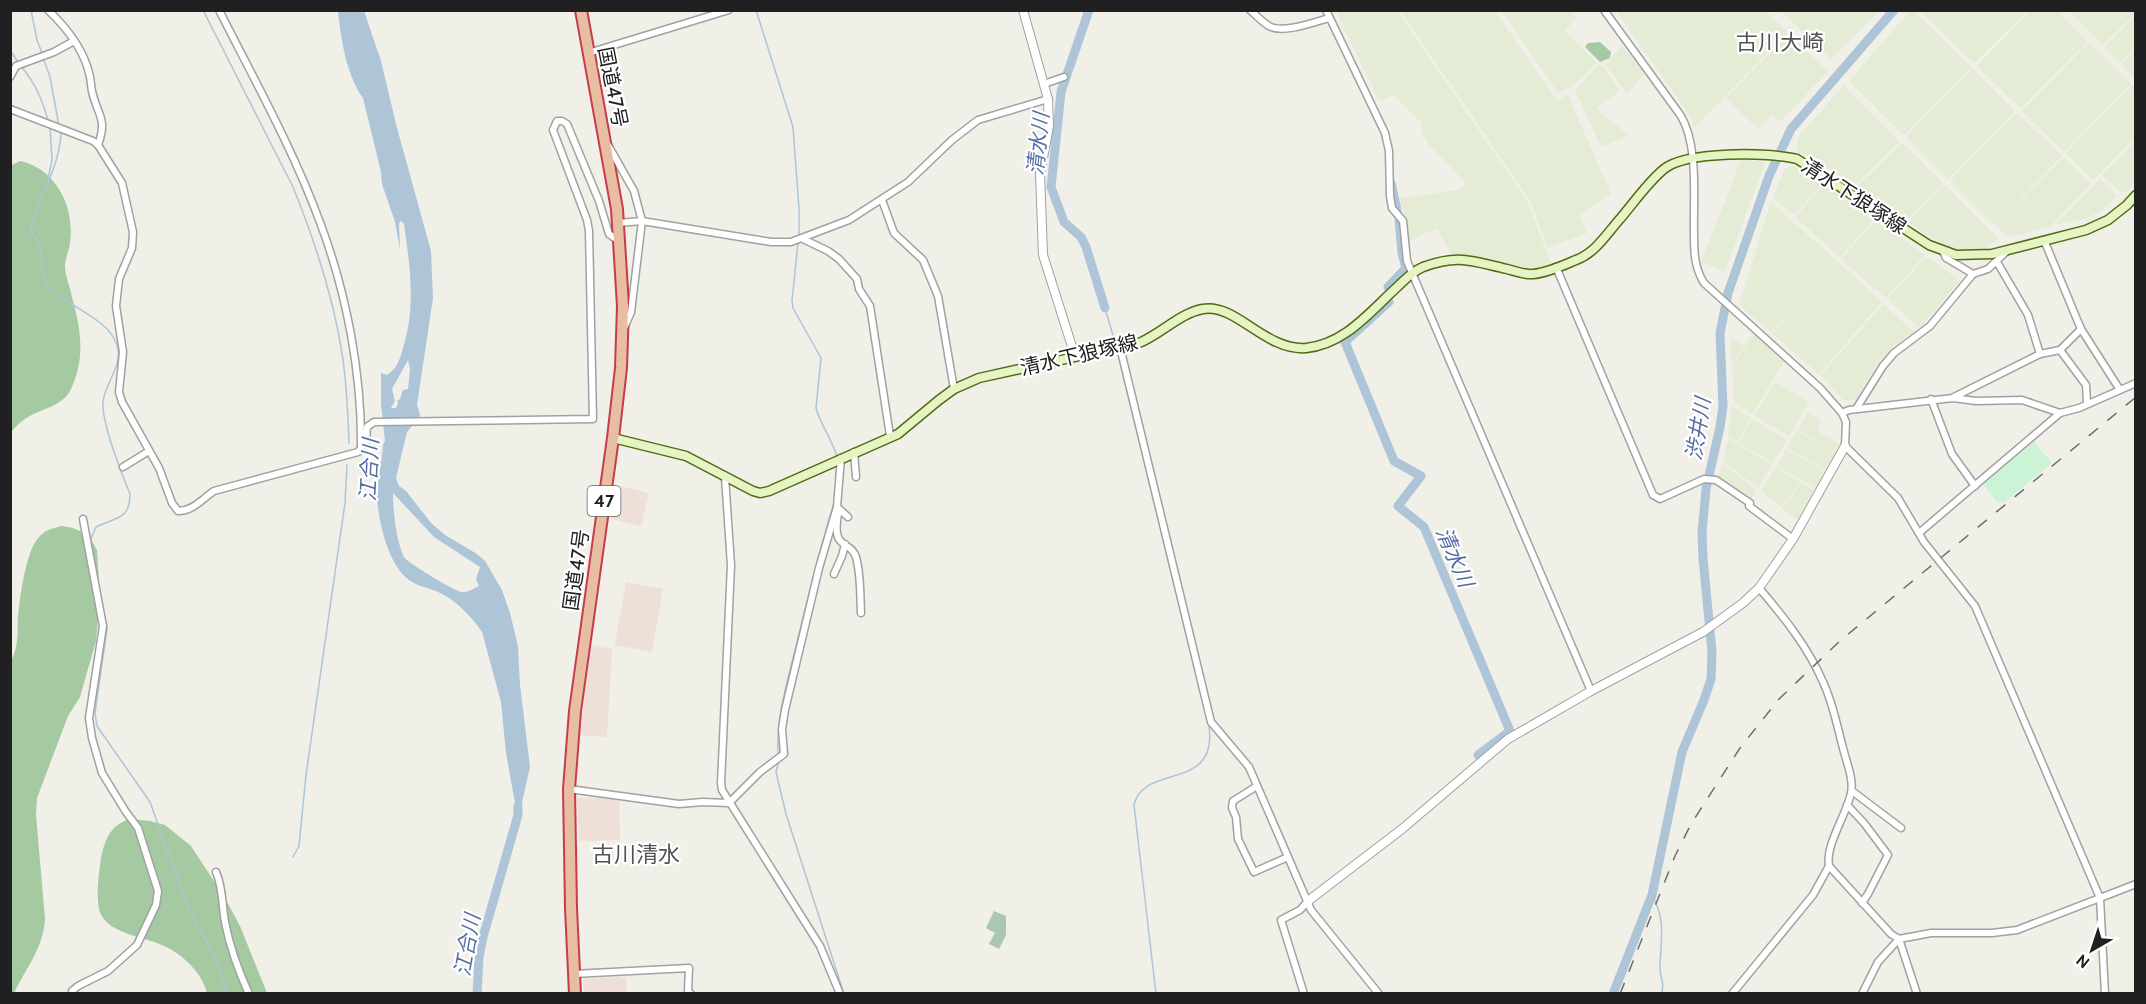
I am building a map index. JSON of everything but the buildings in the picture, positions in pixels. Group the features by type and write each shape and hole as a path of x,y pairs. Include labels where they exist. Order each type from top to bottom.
{"highway":[{"name":"国道47号","path":"575,993 569,789 580,670 621,368 623,306 618,223 581,10"}],"main road":[{"name":"清水下狼塚線","path":"613,438 686,456 753,491 760,493 769,491 898,434 927,408 954,389 987,375 1118,348 1151,338 1195,311 1210,308 1225,312 1274,342 1294,347 1316,346 1346,334 1413,272 1443,261 1455,259 1531,274 1579,259 1594,249 1665,168 1692,159 1718,155 1778,156 1805,163 1929,245 1943,251 1967,256 2009,250 2085,230 2108,220 2136,195"}],"street":[{"path":"48,10 63,24 89,73 102,120 98,145"},
{"path":"219,10 298,168 322,227 345,311 357,375 361,450"},
{"path":"588,53 729,10"},
{"path":"1023,10 1048,99 1049,126 1040,174 1043,255 1075,356"},
{"path":"1250,10 1274,28 1299,27 1329,18"},
{"path":"1326,10 1384,133 1389,151 1392,208 1403,221 1405,255 1591,691"},
{"path":"1304,993 1281,920 1300,910 1308,901 1377,850 1508,739 1591,691 1715,625 1759,588 1793,539 1845,446 1846,422 1842,413 1820,388 1704,283 1694,258 1690,134 1681,116 1604,10"},
{"path":"10,77 20,65 74,41"},
{"path":"1044,84 1064,78"},
{"path":"618,223 642,221 771,242 791,242 849,220 882,200 908,182 952,140 978,120 1048,99"},
{"path":"10,109 64,129 98,145 122,183 133,232 132,248 119,279 117,292 117,322 123,352 119,392 122,402 159,468 172,503 178,511 196,505 214,491 361,450 366,442 368,427 374,422 591,420 593,417 589,231 587,220 553,130 557,121 567,124 599,201 609,234 620,243"},
{"path":"605,139 634,191 642,221 631,312 622,333"},
{"path":"882,200 894,233 923,260 934,287 941,307 954,389"},
{"path":"800,239 840,259 857,279 859,289 870,306 890,436"},
{"path":"2044,240 2081,329 2120,390"},
{"path":"1856,409 1878,373 1900,348 1930,326 1973,274 1988,269 2009,250"},
{"path":"1943,251 1946,258 1973,274"},
{"path":"1997,262 2028,315 2040,354"},
{"path":"1556,267 1653,495 1659,499 1704,478 1713,479 1750,504 1749,506 1793,539"},
{"path":"1953,398 2040,354 2060,350 2081,329"},
{"path":"1118,348 1210,722 1245,761 1311,910 1379,993"},
{"path":"2060,350 2085,385 2087,405"},
{"path":"1919,533 2060,413 2087,405 2136,383"},
{"path":"1842,413 1856,409 1953,398 2022,400 2060,413"},
{"path":"1931,399 1952,454 1976,486"},
{"path":"1845,446 1898,498 1937,559 1975,606 2100,898 2106,993"},
{"path":"123,467 149,451"},
{"path":"854,452 856,477"},
{"path":"838,459 837,536 852,549 856,556 861,613"},
{"path":"725,477 730,565 721,783 724,795 820,946 840,993"},
{"path":"569,789 679,804 729,803 760,772 784,754 782,729 785,710 819,567 837,507"},
{"path":"837,507 848,517"},
{"path":"72,993 78,986 108,971 137,945 156,905 158,891 138,828 102,772 92,738 90,718 103,626 83,519"},
{"path":"834,574 845,543"},
{"path":"1759,588 1797,634 1822,680 1829,697 1848,768 1852,791 1834,837 1828,860 1829,866 1879,923 1899,939 1917,993"},
{"path":"1257,786 1233,801 1238,839 1254,872 1288,857"},
{"path":"1852,791 1901,828"},
{"path":"1847,805 1888,855 1862,903"},
{"path":"1732,993 1813,895 1829,866"},
{"path":"216,872 220,879 232,956 249,993"},
{"path":"1862,993 1878,962 1899,939 1931,933 1992,933 2017,930 2136,884"},
{"path":"573,974 689,968 688,991 691,993"}],"shaded area":[{"path":"619,486 649,493 641,526 611,519"},
{"path":"626,582 663,589 652,652 615,645"},
{"path":"591,645 612,649 607,737 580,735"},
{"path":"619,797 620,840 579,841 577,798"},
{"path":"626,977 627,993 584,993 583,979"}],"green space":[{"path":"1911,10 1971,67 1904,135 1849,81"},
{"path":"2076,10 2107,11 2091,27 2108,11 2135,11 2136,13 2103,45 2072,14"},
{"path":"1336,11 1397,11 1527,201 1551,263 1535,271 1451,254 1437,228 1409,241 1400,198 1458,190 1465,185 1465,182 1431,147 1422,133 1421,123 1394,95 1382,100 1378,99"},
{"path":"1401,11 1495,11 1557,101 1568,95 1611,194 1580,215 1587,233 1548,248 1530,201"},
{"path":"1502,11 1570,11 1577,17 1565,31 1597,63 1573,86 1558,93"},
{"path":"1616,11 1765,11 1788,32 1694,128 1692,119"},
{"path":"1781,11 1879,11 1831,59"},
{"path":"1921,11 2028,11 1974,63"},
{"path":"2031,11 2057,11 2088,41 2021,109 1977,66"},
{"path":"2135,16 2135,47 2120,63 2104,47"},
{"path":"1788,34 1828,72 1780,122 1772,115 1758,129 1726,98"},
{"path":"1600,42 1611,52 1610,58 1600,62 1585,47 1588,43"},
{"path":"2089,42 2131,84 2064,152 2022,111"},
{"path":"1621,46 1644,74 1627,94 1606,65"},
{"path":"2135,49 2135,79 2121,64"},
{"path":"1599,64 1620,91 1597,107 1601,113 1629,135 1601,147 1575,90"},
{"path":"1973,69 2015,111 1948,179 1906,137"},
{"path":"1844,85 1900,142 1855,185 1806,155 1796,152 1799,136"},
{"path":"2132,85 2135,88 2135,144 2131,141 2093,181 2066,153"},
{"path":"2017,113 2062,156 1994,225 1950,181"},
{"path":"1902,143 1944,184 1906,221 1857,186"},
{"path":"2133,144 2135,147 2135,181 2130,189 2122,193 2102,175"},
{"path":"2064,157 2091,184 2051,226 2009,237 1995,225"},
{"path":"1741,160 1765,162 1725,271 1701,262"},
{"path":"20,161 33,165 53,181 61,192 70,217 70,243 65,270 78,321 80,356 75,379 66,396 57,404 25,419 11,432 10,166"},
{"path":"1793,166 1823,184 1794,215 1773,198 1784,170"},
{"path":"2100,179 2117,196 2101,211 2085,219 2056,224"},
{"path":"1824,185 1874,219 1840,257 1795,217"},
{"path":"1945,185 1999,239 1986,247 1965,250 1954,248 1942,244 1908,222"},
{"path":"1771,202 1837,261 1771,332 1739,305"},
{"path":"1876,220 1925,255 1886,298 1841,259"},
{"path":"1926,257 1960,280 1920,328 1888,299"},
{"path":"1837,261 1882,302 1819,374 1772,333"},
{"path":"1883,304 1914,332 1896,344 1879,361 1855,400 1843,400 1821,375"},
{"path":"1754,332 1785,360 1752,414 1734,403 1732,367"},
{"path":"1730,337 1744,346 1732,365"},
{"path":"1775,382 1809,402 1789,436 1754,416"},
{"path":"1732,406 1751,418 1737,442 1728,437"},
{"path":"1808,412 1820,419 1818,431 1839,444 1835,452 1798,430"},
{"path":"1752,419 1787,440 1773,463 1738,443"},
{"path":"1797,431 1835,453 1825,470 1787,448"},
{"path":"1728,439 1772,464 1758,488 1723,461"},
{"path":"2034,442 2052,463 2003,503 2001,501 1998,503 1983,484"},
{"path":"1786,449 1824,471 1815,488 1777,466"},
{"path":"1722,463 1756,490 1750,501 1722,482 1719,477"},
{"path":"1776,467 1801,482 1781,507 1761,491"},
{"path":"1802,483 1814,490 1798,520 1782,508"},
{"path":"62,526 86,534 97,550 100,598 96,641 80,697 68,716 37,798 36,815 44,930 33,958 14,993 11,994 11,661 16,645 22,585 31,550 43,533"},
{"path":"129,819 165,825 191,846 225,898 240,926 267,993 207,993 200,977 181,956 157,943 123,932 102,917 98,903 98,890 103,851 113,829"},
{"path":"994,911 1006,916 1006,935 999,949 989,944 995,933 986,928"}],"water":[{"path":"338,11 364,11 381,61 431,251 433,298 417,405 420,414 419,423 407,432 396,478 399,486 406,491 432,524 485,561 502,590 518,646 520,685 530,767 518,820 506,753 501,702 482,632 469,615 451,599 412,582 402,573 390,553 379,517 378,483 385,441 381,404 381,373 387,375 393,370 402,352 411,302 410,271 404,224 401,221 399,223 400,250 395,222 382,184 363,98 348,67","holes":["408,360 410,369 408,389 403,390 396,408 391,408 395,401 392,389","393,493 434,537 480,567 476,579 479,586 466,592 458,591 404,557 395,525"]}],"waterway":[{"path":"31,10 42,53"},
{"path":"203,10 293,187 309,228 329,294 343,360 349,443"},
{"path":"756,10 793,127 799,235"},
{"name":"清水川","path":"1089,10 1061,92 1051,187 1064,222 1081,237 1086,247 1105,308"},
{"name":"渋井川","path":"1613,994 1652,895 1682,752 1711,679 1712,652 1702,533 1706,489 1723,406 1720,333 1728,293 1769,176 1791,129 1894,10"},
{"path":"10,50 18,62"},
{"path":"43,58 50,77 59,126"},
{"path":"21,66 38,92 48,120"},
{"path":"48,179 52,160 50,127"},
{"path":"61,130 54,168 30,230 40,245 45,282 61,297 104,326 117,345 118,360 104,395 103,411 113,448 130,494 128,509 125,513 96,527 90,541 107,629 95,713 97,726 150,802 189,910 215,957 228,994"},
{"name":"清水川","path":"1391,183 1397,210"},
{"name":"清水川","path":"1388,287 1406,268 1402,253 1399,219"},
{"path":"798,243 793,308 821,358 816,408 837,457"},
{"name":"清水川","path":"1389,302 1345,342 1394,461 1421,476 1398,506 1424,527 1510,731 1478,755"},
{"path":"1105,308 1116,346"},
{"path":"1117,350 1205,711"},
{"path":"293,857 299,846 306,775 345,503 347,465"},
{"path":"778,755 783,698 835,500"},
{"path":"1156,994 1134,805 1140,792 1151,784 1192,769 1202,761 1209,747 1209,727"},
{"path":"779,760 776,772 786,814 843,991"},
{"name":"江合川","path":"477,994 479,957 483,937 518,815 518,806"},
{"path":"1652,895 1661,921 1660,970 1663,987 1661,994"}],"railway":[{"path":"1620,994 1675,856 1691,824 1740,748 1779,699 1841,640 2136,397"}],"district":[{"name":"古川大崎","path":"1780,42"},
{"name":"古川清水","path":"636,854"}]}
